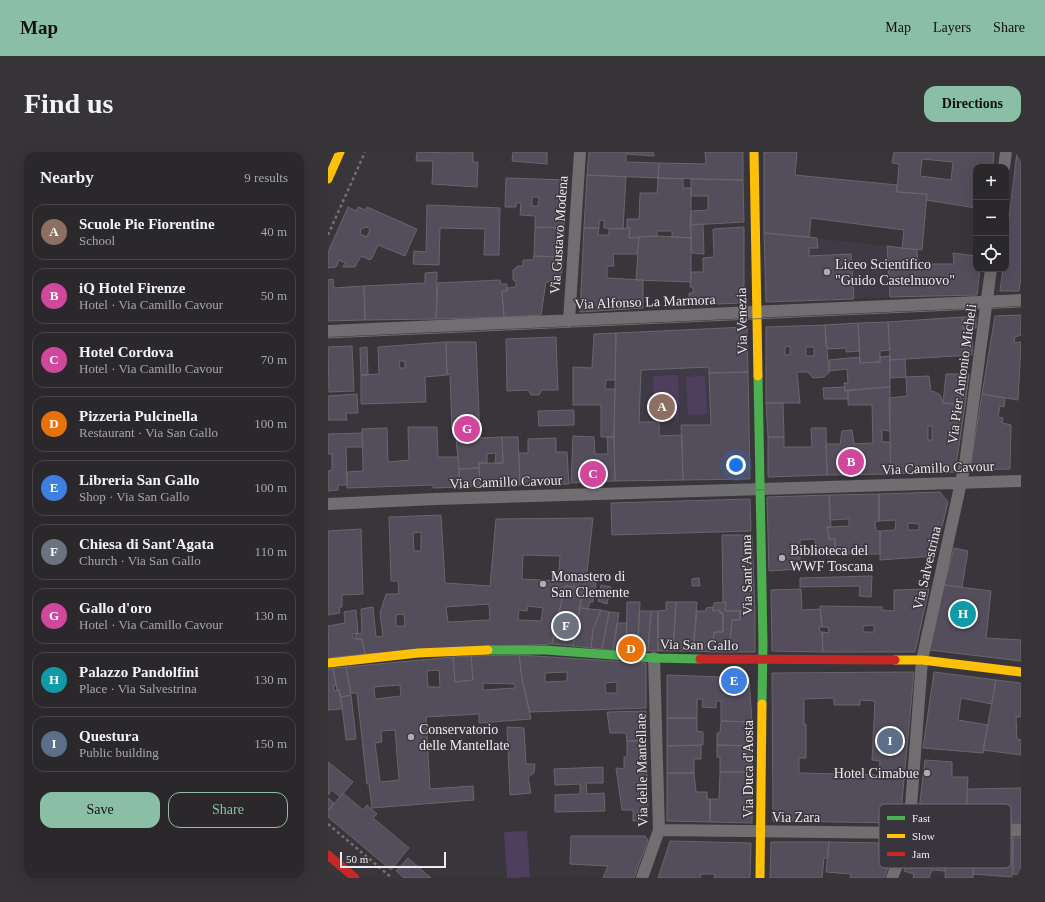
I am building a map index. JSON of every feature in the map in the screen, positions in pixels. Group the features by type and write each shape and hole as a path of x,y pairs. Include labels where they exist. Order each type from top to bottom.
{"street":[{"path":"328,179 340,152"},
{"name":"Via Gustavo Modena","path":"569,321 580,152"},
{"name":"Via Venezia","path":"754,152 760,489"},
{"path":"1004,164 1006,152"},
{"name":"Via Pier Antonio Micheli","path":"961,483 966,457 991,272"},
{"name":"Via Alfonso La Marmora","path":"328,331 1021,300"},
{"name":"Via Camillo Cavour","path":"328,504 435,499 1021,480"},
{"name":"Via Salvestrina","path":"911,804 922,660 961,483"},
{"name":"Via Sant'Anna","path":"760,489 762,660"},
{"name":"Via San Gallo","path":"328,664 418,653 504,649 546,650 654,658 922,660 1021,672"},
{"name":"Via delle Mantellate","path":"642,878 659,830 654,658"},
{"name":"Via Duca d'Aosta","path":"760,878 762,832 762,660"},
{"name":"Via Zara","path":"659,830 879,833"},
{"name":"Via Zara","path":"1011,830 1021,830"},
{"path":"328,855 355,878"},
{"name":"Via Salvestrina","path":"892,878 896,868"}],"path":[{"path":"328,235 365,152"},
{"path":"328,824 392,878"}],"shaded area":[{"name":"Liceo Scientifico \"Guido Castelnuovo\"","path":"764,233 887,246 890,297 766,302"},
{"path":"747,327 748,372 710,373 711,425 683,480 615,481 614,437 616,333"},
{"path":"678,375 679,419 654,420 653,376"},
{"path":"705,376 707,414 688,415 686,377"},
{"path":"527,831 530,877 507,878 504,832"}],"building":[{"path":"417,152 473,152 473,162 478,162 477,187 432,184 433,161 416,161"},
{"path":"513,152 547,152 547,164 512,161"},
{"path":"589,152 653,152 654,156 626,154 626,162 659,163 658,178 587,175"},
{"path":"705,152 743,152 743,180 658,178 659,163 706,164"},
{"path":"764,152 797,152 795,175 897,185 897,192 927,194 922,250 902,248 904,230 811,218 809,237 764,233"},
{"path":"894,152 994,152 993,164 973,164 973,208 926,200 927,194 897,192 899,164 892,163","holes":["922,159 953,162 951,180 920,176"]},
{"path":"1017,152 1021,152 1021,277 1019,291 1000,291 1003,272 1009,272 1009,218"},
{"path":"587,175 626,177 623,229 604,228 604,220 599,221 599,228 584,228"},
{"path":"506,178 567,180 564,228 535,227 535,216 520,215 521,203 516,203 516,207 505,207","holes":["532,197 539,197 538,206 532,206"]},
{"path":"658,178 683,179 683,188 691,188 691,238 672,237 672,231 657,231 657,236 629,238 630,228 627,228 627,219 639,219 640,193 657,193"},
{"path":"691,179 743,180 744,222 690,225 691,211 708,210 708,196 691,196"},
{"path":"427,205 500,208 499,255 484,255 485,229 440,228 439,265 413,264 414,251 426,252"},
{"path":"348,207 356,211 358,207 366,210 367,207 417,229 405,256 378,245 370,260 361,256 355,267 343,267 345,263 339,260 336,267 328,268 328,252","holes":["366,227 370,229 367,237 360,234 361,229"]},
{"path":"703,224 704,254 692,253 690,225"},
{"path":"535,227 564,228 563,257 534,256"},
{"path":"744,227 744,303 689,305 689,293 693,293 693,287 690,287 691,272 703,272 703,258 714,257 713,229"},
{"path":"584,228 599,228 598,235 609,235 609,229 630,228 629,238 639,237 637,254 613,254 614,266 607,266 607,278 643,280 643,308 580,312"},
{"name":"Liceo Scientifico \"Guido Castelnuovo\"","path":"764,233 817,238 818,248 809,248 809,256 851,254 854,299 766,302"},
{"path":"657,236 691,238 691,282 636,280 639,237"},
{"path":"887,246 917,250 918,264 954,264 953,253 973,256 973,272 980,272 977,295 890,297"},
{"path":"534,256 563,257 561,281 546,282 541,315 504,317 502,291 507,291 507,288 516,287 516,281 513,280 513,270 518,266 523,266 523,260 533,260"},
{"path":"437,272 436,319 365,320 364,286 425,283 425,273"},
{"path":"333,279 334,288 364,286 365,320 328,321 328,280"},
{"path":"500,280 501,284 507,284 507,291 502,291 504,317 436,319 438,283"},
{"path":"1021,315 1021,335 1015,337 1014,343 1021,342 1018,400 982,394 995,316"},
{"path":"962,317 963,329 973,328 972,355 890,360 888,322"},
{"path":"962,317 976,317 976,328 963,329"},
{"path":"888,322 890,350 880,351 880,362 860,363 858,323"},
{"path":"858,323 860,351 846,352 846,348 828,349 828,347 826,347 825,325"},
{"path":"825,325 829,373 824,377 813,378 808,372 797,372 800,403 766,403 766,327","holes":["790,346 790,355 785,355 785,347","806,347 814,347 814,356 806,356"]},
{"path":"747,327 748,372 709,373 709,367 641,370 639,422 659,422 659,436 682,435 683,480 615,481 614,437 616,333"},
{"path":"616,333 615,380 606,380 605,389 615,389 614,437 601,437 601,405 573,405 573,367 592,368 594,334"},
{"path":"556,337 558,390 542,390 539,395 531,395 528,390 507,391 506,339"},
{"path":"446,342 447,375 425,377 426,402 361,404 361,375 379,374 378,347","holes":["399,361 405,361 405,368 400,368"]},
{"path":"446,342 476,342 480,438 502,437 503,463 495,463 496,453 487,454 487,463 479,463 479,468 459,469 455,429 452,430 450,374 447,375"},
{"path":"352,346 354,391 329,392 328,347"},
{"path":"367,347 368,375 361,375 360,348"},
{"path":"890,356 890,387 845,391 844,383 848,383 847,369 829,371 829,360 860,357 860,363 880,362 880,357"},
{"path":"905,359 906,377 890,378 890,360"},
{"path":"748,372 750,479 683,480 681,425 711,425 709,373"},
{"path":"946,374 969,374 965,405 943,403"},
{"path":"929,376 931,391 940,395 943,403 965,405 955,472 891,474 889,398 907,396 906,377","holes":["928,426 932,426 932,440 928,440"]},
{"path":"845,387 845,391 848,390 848,399 824,399 823,388"},
{"path":"890,387 890,431 882,430 882,442 890,442 891,474 827,475 826,444 840,444 842,431 852,430 854,444 873,443 872,405 848,405 848,390"},
{"path":"357,394 358,413 346,413 347,420 328,420 328,396"},
{"path":"982,394 1005,398 1004,407 1000,406 998,417 1003,418 1002,423 1011,425 1010,469 970,470"},
{"path":"766,403 783,403 784,437 768,437"},
{"path":"574,410 574,425 539,426 538,411"},
{"path":"408,427 437,427 438,457 458,457 460,487 433,488 433,485 347,488 347,472 363,471 362,429 387,428 388,462 409,460"},
{"path":"811,428 826,428 827,475 768,477 768,437 784,437 784,447 812,447"},
{"path":"362,433 363,447 346,447 347,485 338,485 338,490 328,491 328,471 332,470 332,454 328,454 328,434"},
{"path":"573,436 594,437 595,454 608,454 607,437 614,437 615,481 571,483"},
{"path":"502,437 518,437 520,485 480,486 479,463 503,463"},
{"path":"556,438 556,452 567,452 569,484 520,485 519,453 528,453 528,439"},
{"path":"479,468 480,486 460,487 459,469"},
{"path":"940,492 948,502 935,556 880,560 880,531 895,530 896,520 879,521 879,494","holes":["908,523 919,524 919,530 908,530"]},
{"path":"879,494 879,521 875,522 876,531 880,531 880,554 835,554 835,539 829,539 827,527 849,526 849,519 830,520 829,495"},
{"path":"829,495 831,527 827,527 829,539 835,539 835,554 816,554 815,539 800,540 800,569 769,571 767,497"},
{"path":"750,499 751,531 612,535 611,503"},
{"name":"Monastero di San Clemente","path":"441,515 445,583 490,586 496,519 593,518 586,581 596,583 593,602 590,602 588,609 580,608 583,588 565,586 552,644 365,654 362,639 356,639 355,634 362,633 361,609 373,607 376,637 383,636 380,613 386,594 399,594 398,581 391,581 389,517","holes":["421,532 421,551 414,551 413,533","523,555 560,556 558,581 522,579","489,604 490,620 448,622 446,607","528,606 543,608 541,621 518,620 519,610 527,611","404,614 405,626 396,626 396,615"]},
{"path":"361,529 363,594 342,595 342,607 339,607 340,613 328,615 328,531"},
{"path":"722,535 752,535 755,611 725,611 726,602 723,602"},
{"path":"954,548 968,551 962,587 944,585"},
{"path":"872,576 871,597 859,596 860,586 800,587 800,578"},
{"path":"699,578 700,586 692,586 692,579"},
{"path":"601,585 611,587 607,604 598,601"},
{"path":"944,585 991,591 986,638 1021,640 1021,661 929,650"},
{"path":"565,586 583,588 573,646 552,644"},
{"path":"801,589 802,610 820,609 822,627 819,627 820,632 822,632 823,652 772,651 771,590"},
{"path":"929,589 915,652 823,652 822,632 829,633 828,627 822,627 820,606 882,607 882,610 894,611 894,590","holes":["874,625 874,632 863,632 863,626"]},
{"path":"627,602 640,602 638,652 626,651"},
{"path":"666,602 676,602 673,651 658,651 658,611 666,610"},
{"path":"676,602 697,602 693,651 673,651"},
{"path":"726,602 725,611 740,611 740,620 732,620 729,652 712,652 714,632 723,632 723,613 720,613 720,610 713,611 714,603"},
{"path":"713,607 713,611 720,610 720,613 723,613 723,632 714,632 712,652 693,651 697,611 706,611 706,608"},
{"path":"580,608 601,610 593,629 591,648 573,646"},
{"path":"356,610 358,633 352,634 354,639 362,639 365,654 328,658 328,626 345,623 344,612"},
{"path":"601,610 609,612 602,649 591,648 593,629"},
{"path":"639,611 651,611 648,651 638,652"},
{"path":"651,611 658,611 658,651 648,651"},
{"path":"740,611 755,611 755,652 729,652 732,620 740,620"},
{"path":"609,612 619,613 613,651 602,649"},
{"path":"617,623 627,623 626,651 613,651"},
{"name":"Conservatorio delle Mantellate","path":"519,655 522,679 531,719 479,723 479,714 426,717 430,789 473,786 474,800 372,808 369,784 367,784 357,693 351,693 346,667 453,657 455,682 473,680 471,656","holes":["439,670 440,687 428,687 427,671","483,683 514,684 515,688 483,690","400,685 401,696 375,699 374,687","395,730 399,780 380,782 375,743 382,742 381,731"]},
{"path":"519,655 646,663 646,708 530,712 522,679","holes":["567,672 567,681 545,682 545,673","617,682 617,693 606,693 605,683"]},
{"path":"471,656 473,680 455,682 453,657"},
{"path":"346,667 351,695 341,697 339,690 337,690 333,668"},
{"path":"333,668 336,685 334,685 334,691 339,690 342,709 328,710 328,669"},
{"path":"914,672 902,804 879,804 879,823 773,821 772,673","holes":["834,698 834,705 860,705 860,700 875,701 872,760 880,761 879,775 799,773 799,758 806,758 804,699"]},
{"path":"934,672 996,680 992,704 961,698 958,720 988,725 983,753 923,748"},
{"path":"667,675 749,678 752,722 721,721 721,701 716,701 716,708 702,707 703,699 697,699 697,718 667,718"},
{"path":"996,680 1021,683 1021,717 1016,717 1017,739 1021,740 1021,755 983,750"},
{"path":"351,695 356,739 346,740 341,697"},
{"path":"646,711 646,741 627,741 626,733 610,733 607,712"},
{"path":"667,718 697,718 697,731 703,732 703,745 667,746"},
{"path":"721,721 752,722 752,746 717,745 717,733 720,733"},
{"path":"507,727 524,728 526,764 535,764 534,773 528,777 531,793 510,795"},
{"path":"627,741 646,741 648,809 643,811 643,821 633,821 633,810 622,810 616,768 624,769 624,757 627,757"},
{"path":"701,745 701,759 694,759 694,773 667,773 667,746"},
{"path":"717,745 752,746 752,772 720,772 720,757 717,757"},
{"path":"925,760 952,762 952,777 968,777 966,804 920,804"},
{"path":"328,762 353,782 340,797 332,790 328,795"},
{"path":"603,767 603,783 586,783 587,794 604,793 605,811 555,812 555,795 580,794 580,784 555,785 554,769"},
{"path":"720,772 752,772 752,823 710,822 710,799 719,799"},
{"path":"667,773 694,773 696,792 707,792 707,799 710,799 710,822 667,821"},
{"path":"1021,788 1021,823 1011,823 1011,804 967,804 968,789"},
{"path":"343,793 363,810 367,805 377,814 373,818 409,848 391,870 328,817 328,811"},
{"path":"328,798 334,803 328,811"},
{"path":"571,836 645,836 648,840 634,878 603,878 608,866 570,864"},
{"path":"1011,837 1013,837 1012,877 973,874 973,868 1011,868"},
{"path":"1013,837 1021,837 1021,875 1013,874"},
{"path":"670,841 751,843 750,878 714,878 715,874 701,874 700,878 658,878"},
{"path":"771,842 829,842 828,858 824,858 822,878 770,878"},
{"path":"829,842 879,843 879,868 888,868 884,878 850,878 851,874 826,872"},
{"path":"408,858 431,878 404,878 396,871"},
{"path":"905,868 945,868 945,871 932,870 929,878 913,878 914,874 904,871"},
{"path":"946,868 974,868 973,878 945,878"}],"tram line":[{"path":"328,338 1021,307"},
{"path":"328,504 1021,481"},
{"path":"328,874 333,878"}],"traffic: fast":[{"path":"758,376 763,644 762,704"},
{"path":"488,650 546,650 654,658 700,659"}],"traffic: slow":[{"path":"328,179 340,152"},
{"path":"754,152 758,376"},
{"path":"328,663 418,653 488,650"},
{"path":"895,660 922,660 1021,672"},
{"path":"760,878 762,704"}],"traffic: jam":[{"path":"700,659 895,660"},
{"path":"328,855 355,878"}],"place":[{"name":"Liceo Scientifico \"Guido Castelnuovo\"","path":"827,272"},
{"name":"Scuole Pie Fiorentine","path":"662,407"},
{"name":"Gallo d'oro","path":"467,429"},
{"name":"iQ Hotel Firenze","path":"851,462"},
{"name":"Hotel Cordova","path":"593,474"},
{"name":"Biblioteca del WWF Toscana","path":"782,558"},
{"name":"Monastero di San Clemente","path":"543,584"},
{"name":"Palazzo Pandolfini","path":"963,614"},
{"name":"Chiesa di Sant'Agata","path":"566,626"},
{"name":"Pizzeria Pulcinella","path":"631,649"},
{"name":"Libreria San Gallo","path":"734,681"},
{"name":"Conservatorio delle Mantellate","path":"411,737"},
{"name":"Questura","path":"890,741"},
{"name":"Hotel Cimabue","path":"927,773"}]}
